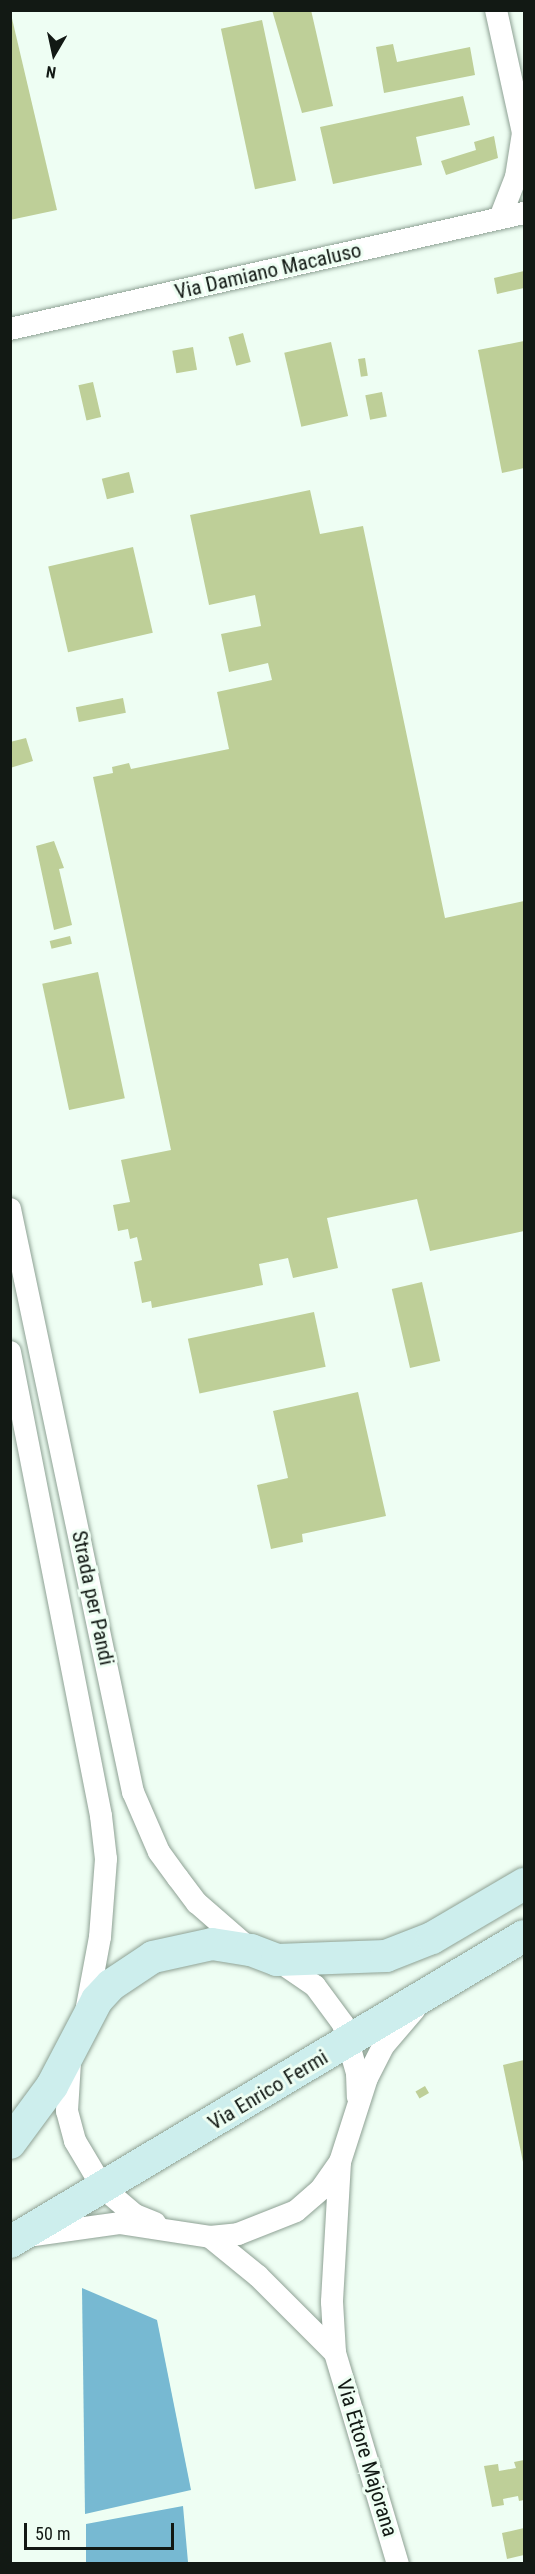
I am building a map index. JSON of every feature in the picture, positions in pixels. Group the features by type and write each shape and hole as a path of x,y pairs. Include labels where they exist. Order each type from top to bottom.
{"street":[{"path":"496,10 524,134 516,177 500,218"},
{"name":"Via Damiano Macaluso","path":"10,328 525,213"},
{"name":"Strada per Pandi","path":"10,1209 133,1792 159,1852 196,1903 264,1955 315,1986 343,2024 350,2041"},
{"name":"Strada per Pandi","path":"10,1352 99,1805 106,1859 100,1937 66,2080 67,2111 75,2141 103,2188 135,2215 171,2230"},
{"path":"10,2143 52,2086 78,2035 111,1984 153,1957 212,1944 264,1955 386,1956 456,1925 525,1884"},
{"name":"Via Enrico Fermi","path":"13,2240 525,1936"},
{"path":"13,2240 93,2224 171,2230 210,2237 238,2234 296,2211 321,2189 340,2162 353,2133 358,2102 384,2045 437,1988"},
{"path":"350,2041 358,2102"},
{"name":"Via Ettore Majorana","path":"340,2162 332,2302 335,2352 399,2564"},
{"path":"210,2237 258,2277 335,2352"}],"water":[{"path":"82,2288 157,2320 191,2490 85,2514"},
{"path":"183,2506 188,2562 194,2563 86,2563 86,2524"}],"building":[{"path":"10,10 57,210 10,220"},
{"path":"272,10 311,10 333,106 302,113"},
{"path":"262,20 296,180 255,189 221,29"},
{"path":"393,44 397,62 470,47 475,75 384,93 376,47"},
{"path":"463,96 470,125 416,137 422,165 333,184 320,127"},
{"path":"494,136 498,158 446,175 441,161 476,150 474,142"},
{"path":"524,271 524,288 497,294 494,278"},
{"path":"243,333 251,362 236,366 229,337"},
{"path":"524,341 524,468 502,473 478,350"},
{"path":"331,342 348,416 301,427 284,353"},
{"path":"193,347 197,370 176,373 172,351"},
{"path":"365,358 368,376 361,377 358,359"},
{"path":"93,382 101,417 86,420 78,385"},
{"path":"382,392 387,417 370,420 365,395"},
{"path":"129,472 134,492 107,499 102,479"},
{"path":"310,490 320,534 363,526 445,918 524,901 524,1231 430,1251 417,1199 327,1218 338,1268 293,1278 288,1258 259,1264 263,1285 152,1308 151,1301 142,1303 134,1262 142,1260 137,1237 130,1239 128,1229 118,1231 113,1205 130,1202 121,1160 171,1150 93,777 113,773 112,767 129,763 131,769 229,749 217,692 272,680 268,663 229,672 221,634 261,626 255,595 209,605 190,515"},
{"path":"133,547 153,633 68,652 48,567"},
{"path":"123,698 126,713 79,722 76,707"},
{"path":"26,738 33,761 10,768 10,742"},
{"path":"54,841 64,868 59,869 72,925 54,930 36,846"},
{"path":"70,936 72,944 52,949 50,941"},
{"path":"98,972 125,1098 69,1110 42,984"},
{"path":"422,1282 440,1361 410,1368 392,1289"},
{"path":"314,1312 326,1367 199,1394 188,1339"},
{"path":"358,1392 386,1516 302,1534 303,1542 271,1549 257,1485 288,1478 273,1411"},
{"path":"524,2060 524,2162 523,2162 503,2065"},
{"path":"425,2086 429,2093 419,2098 415,2092"},
{"path":"524,2460 524,2500 519,2501 518,2496 503,2499 504,2505 492,2507 484,2466 498,2464 499,2471 516,2468 514,2462"},
{"path":"524,2528 524,2555 507,2559 502,2533"}]}
